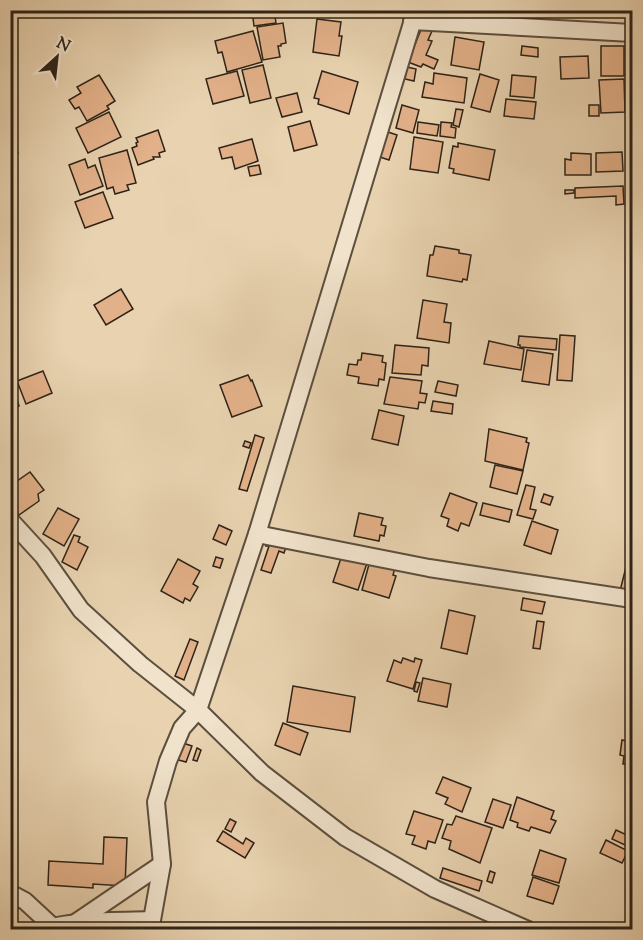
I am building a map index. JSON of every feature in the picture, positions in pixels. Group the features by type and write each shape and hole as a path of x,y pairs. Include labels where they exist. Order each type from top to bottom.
{"street":[{"path":"10,893 25,901 48,928 74,924 152,925 162,864 156,802 168,761 182,728 198,710 257,534 414,16 633,33"},
{"path":"10,520 43,556 81,610 140,664 198,710 262,773 345,837 435,889 528,930"},
{"path":"257,534 429,568 633,599"},
{"path":"74,924 162,864"}],"building":[{"path":"252,10 274,10 276,23 254,26"},
{"path":"436,10 454,10 452,17 435,12"},
{"path":"317,19 341,22 339,36 342,36 339,56 313,52"},
{"path":"283,23 286,43 278,46 280,57 263,60 257,27"},
{"path":"422,27 432,31 428,40 432,41 426,55 438,60 434,69 423,64 421,67 408,62"},
{"path":"253,31 262,62 227,72 222,52 218,53 215,41"},
{"path":"455,37 484,42 479,70 451,65"},
{"path":"522,46 538,48 538,57 521,55"},
{"path":"601,46 624,46 624,76 601,76"},
{"path":"588,56 589,78 561,79 560,57"},
{"path":"263,65 271,98 250,103 242,70"},
{"path":"407,67 416,69 414,81 405,79"},
{"path":"237,71 244,96 213,104 206,79"},
{"path":"322,71 358,82 349,114 318,104 319,99 314,98"},
{"path":"434,73 467,78 464,103 422,97 425,82 433,84"},
{"path":"480,74 499,80 490,112 471,107"},
{"path":"99,75 115,101 107,106 109,109 87,121 79,107 75,109 69,100 81,93 77,87"},
{"path":"512,75 536,77 534,98 510,96"},
{"path":"624,79 625,112 601,113 599,80"},
{"path":"297,93 302,112 282,117 276,98"},
{"path":"506,99 536,102 534,119 504,116"},
{"path":"402,105 419,110 413,133 396,128"},
{"path":"589,105 599,105 599,116 589,116"},
{"path":"456,109 463,110 459,127 453,125"},
{"path":"109,112 121,137 88,153 76,128"},
{"path":"310,121 317,145 294,151 288,127"},
{"path":"418,122 439,125 437,136 417,133"},
{"path":"441,122 452,123 451,127 456,128 455,138 440,136"},
{"path":"158,130 165,151 159,153 160,157 153,157 154,159 138,165 132,148 137,146 136,138"},
{"path":"388,132 397,135 389,160 380,157"},
{"path":"414,137 443,142 438,173 410,169"},
{"path":"252,139 258,161 235,169 232,157 222,159 219,148"},
{"path":"10,141 18,153 10,157"},
{"path":"458,143 495,150 489,180 453,173 454,169 449,168 453,146 458,147"},
{"path":"127,150 136,183 127,185 129,190 115,194 113,187 107,189 99,158"},
{"path":"622,152 623,171 596,172 596,153"},
{"path":"571,153 591,154 591,175 565,175 565,159 571,160"},
{"path":"85,159 88,168 95,165 103,186 80,195 69,165"},
{"path":"630,159 632,159 632,183 629,183"},
{"path":"259,165 261,174 250,176 248,167"},
{"path":"623,186 624,204 616,205 616,196 575,198 575,188"},
{"path":"565,190 574,190 574,193 565,194"},
{"path":"103,192 113,218 85,228 75,202"},
{"path":"435,246 459,250 459,253 471,255 467,280 463,279 462,282 427,276 430,255 433,255"},
{"path":"121,289 133,309 106,325 94,305"},
{"path":"423,300 447,304 444,322 451,323 449,343 417,338"},
{"path":"560,335 575,336 572,381 557,380"},
{"path":"519,336 557,339 556,350 520,347 518,345"},
{"path":"489,341 524,349 521,370 484,364"},
{"path":"395,345 429,348 428,366 422,365 421,375 392,373"},
{"path":"527,350 553,354 549,385 522,381"},
{"path":"362,353 383,356 382,362 386,363 384,380 379,379 378,386 358,383 359,377 347,375 349,364 357,365"},
{"path":"43,371 52,393 26,404 17,381"},
{"path":"248,375 262,406 232,417 220,385"},
{"path":"390,377 422,381 420,393 427,394 425,403 419,402 418,409 384,404"},
{"path":"438,381 458,385 456,396 435,392"},
{"path":"13,386 19,406 10,409 10,387"},
{"path":"433,401 453,404 452,414 431,411"},
{"path":"379,410 404,416 398,445 372,439"},
{"path":"489,429 527,438 526,442 529,443 523,470 485,461"},
{"path":"255,435 264,438 247,491 239,489"},
{"path":"245,441 251,443 249,448 243,446"},
{"path":"495,465 523,471 517,494 490,487"},
{"path":"30,472 44,490 38,494 39,501 19,515 10,504 10,486"},
{"path":"526,485 535,487 530,509 536,510 533,519 517,515"},
{"path":"450,493 477,503 469,526 461,523 458,531 447,526 449,519 441,516"},
{"path":"544,494 553,497 550,505 541,502"},
{"path":"483,503 512,510 509,522 480,515"},
{"path":"58,508 79,519 64,546 43,534"},
{"path":"359,513 383,518 381,525 386,526 384,536 380,535 379,541 354,536"},
{"path":"532,521 558,530 551,554 524,545"},
{"path":"219,525 232,531 226,545 213,539"},
{"path":"74,535 80,537 78,542 88,547 77,570 62,562"},
{"path":"268,540 286,547 284,553 279,551 271,573 261,570 269,546 266,546"},
{"path":"343,552 368,560 358,590 333,582"},
{"path":"216,557 223,559 220,568 213,566"},
{"path":"371,557 396,564 393,575 396,576 389,598 362,590"},
{"path":"178,559 200,571 193,584 198,587 190,601 185,598 183,603 161,591"},
{"path":"626,567 632,569 632,594 620,591"},
{"path":"523,598 545,602 542,614 521,610"},
{"path":"449,610 475,616 467,654 441,648"},
{"path":"537,621 544,622 540,649 533,648"},
{"path":"190,639 198,642 184,680 175,676"},
{"path":"403,658 414,662 415,658 422,660 413,689 387,681 394,660 401,663"},
{"path":"423,678 451,684 447,707 418,701"},
{"path":"416,682 420,683 417,692 414,691"},
{"path":"293,686 355,697 350,732 287,722"},
{"path":"283,723 308,733 300,755 275,745"},
{"path":"628,733 632,734 632,766 623,764 624,756 620,755 622,740 627,741"},
{"path":"180,742 192,746 186,762 175,759"},
{"path":"197,748 201,750 197,761 193,760"},
{"path":"443,777 471,788 462,812 445,804 448,798 436,793"},
{"path":"517,797 554,811 551,819 556,821 550,833 531,827 529,831 517,827 518,823 510,820"},
{"path":"493,799 511,805 503,828 485,822"},
{"path":"414,811 443,820 435,843 428,841 426,849 412,844 415,836 406,834"},
{"path":"456,816 492,828 480,863 449,849 451,841 442,838 447,824 452,825"},
{"path":"230,819 236,822 231,832 225,829"},
{"path":"616,830 629,836 625,845 612,839"},
{"path":"223,831 243,844 246,838 254,843 245,858 217,841"},
{"path":"104,837 127,838 125,886 93,884 93,888 48,885 49,861 103,864"},
{"path":"606,840 628,851 622,863 600,853"},
{"path":"540,850 566,859 559,883 532,875"},
{"path":"443,868 482,881 479,891 440,878"},
{"path":"490,871 495,873 492,883 487,881"},
{"path":"533,877 559,886 553,904 527,896"}]}
